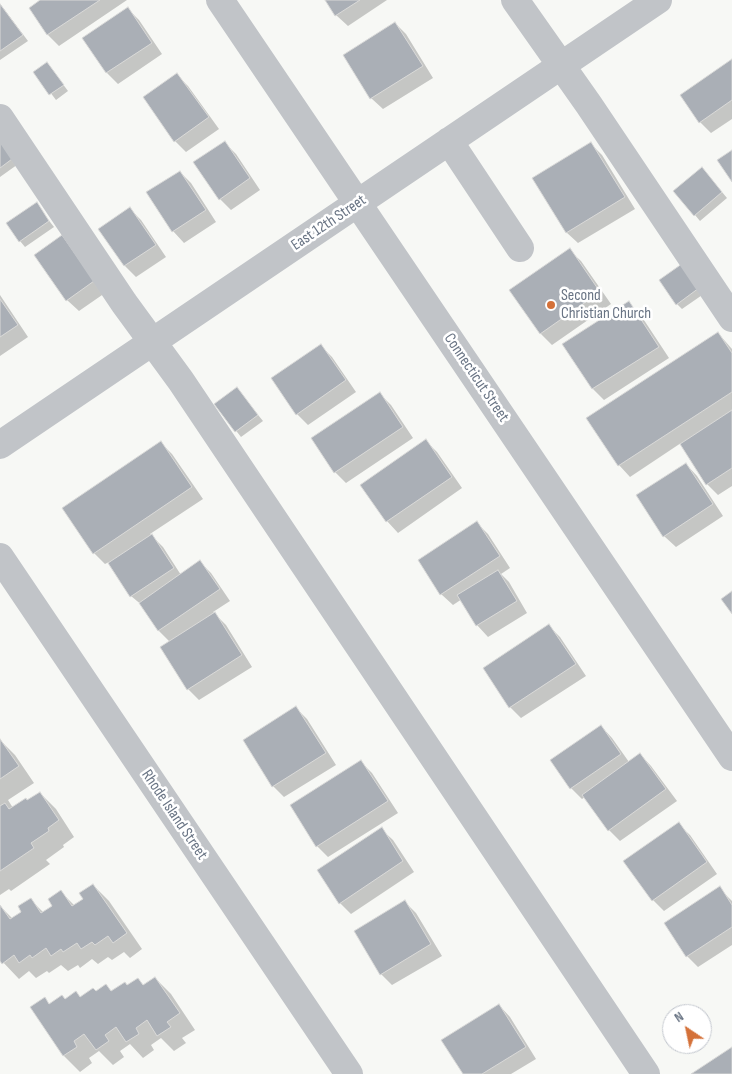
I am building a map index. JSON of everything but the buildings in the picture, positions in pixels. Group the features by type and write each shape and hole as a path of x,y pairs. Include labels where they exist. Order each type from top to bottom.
{"street":[{"name":"Connecticut Street","path":"220,0 732,757"},
{"path":"515,0 732,318"},
{"name":"East 12th Street","path":"0,445 658,0"},
{"path":"0,118 124,304 192,398 646,1074"},
{"path":"449,141 520,248"},
{"name":"Rhode Island Street","path":"0,557 349,1074"}],"place":[{"name":"Second Christian Church","path":"551,305"}]}
